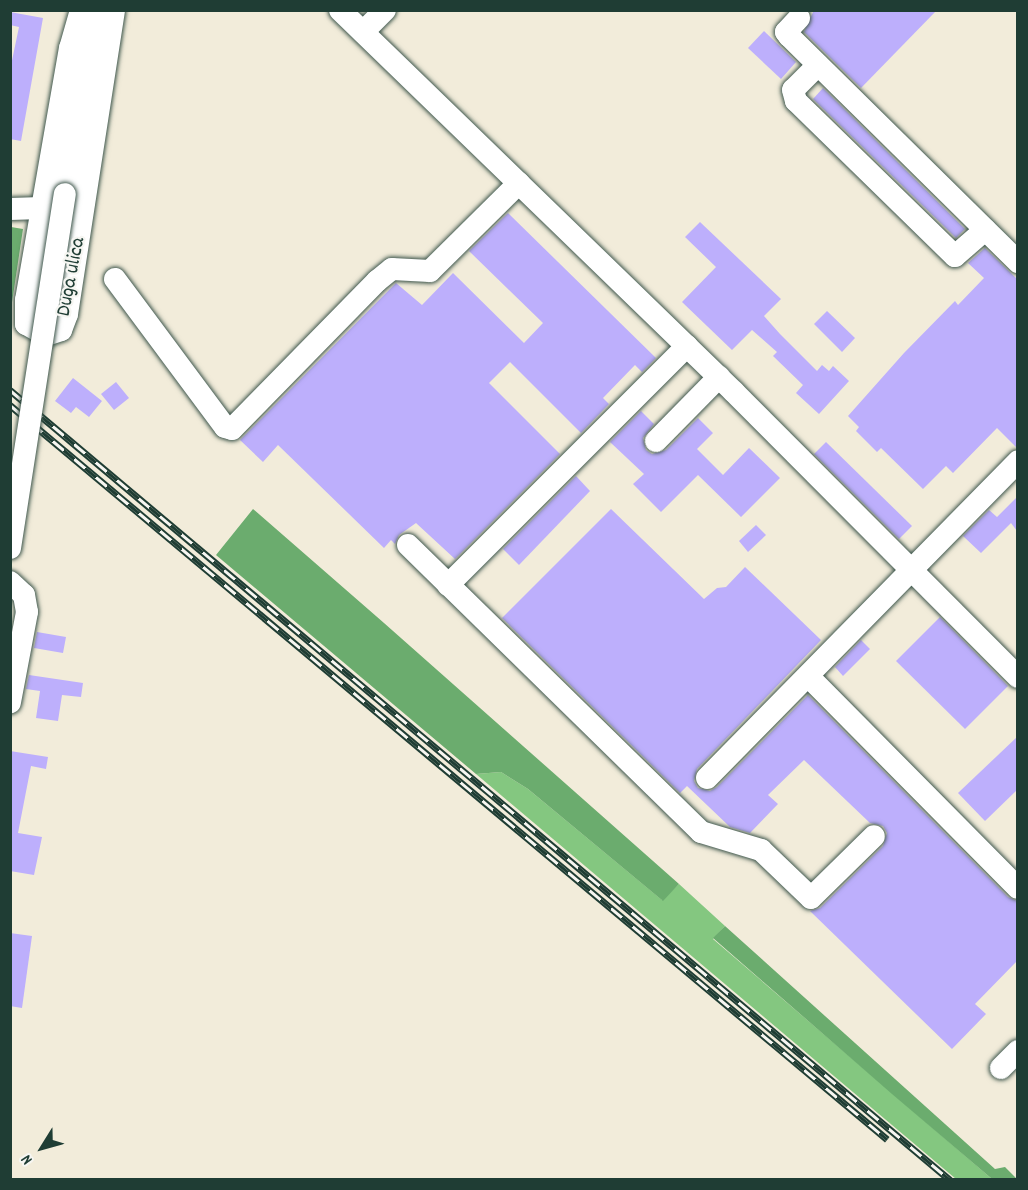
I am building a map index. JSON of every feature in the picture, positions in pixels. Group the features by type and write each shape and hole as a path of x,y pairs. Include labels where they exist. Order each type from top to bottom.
{"street":[{"name":"Duga ulica","path":"81,10 70,48 24,315 32,330 46,335 61,330 67,314 114,10"},
{"path":"10,548 94,10"},
{"path":"340,10 719,377 1017,677"},
{"path":"363,32 385,10"},
{"path":"796,13 786,32 1017,262"},
{"path":"818,65 793,90 796,101 955,256 985,230"},
{"path":"116,279 225,427 232,429 377,281 392,269 430,271 519,183"},
{"path":"10,208 42,208"},
{"path":"448,585 687,346"},
{"path":"656,441 719,377"},
{"path":"707,778 911,572 1017,461"},
{"path":"408,545 689,824 701,832 761,850 811,898 874,836"},
{"path":"10,582 24,595 27,612 10,702"},
{"path":"808,676 1017,888"},
{"path":"1001,1068 1017,1051"}],"green space":[{"path":"10,227 23,229 11,309"},
{"path":"253,509 679,884 663,901 528,789 501,772 476,774 216,555"},
{"path":"501,772 528,789 662,900 679,884 725,926 713,939 992,1179 956,1179 476,774"},
{"path":"725,926 995,1169 1005,1167 1017,1179 992,1179 892,1094 713,938"}],"building":[{"path":"814,10 937,10 861,88 804,32"},
{"path":"10,12 43,18 21,141 10,139 10,70 19,27 10,25"},
{"path":"764,31 796,62 781,79 748,48"},
{"path":"823,88 965,229 956,238 813,99"},
{"path":"508,213 656,358 642,372 635,365 603,398 609,404 581,433 510,362 489,383 560,454 455,559 416,523 399,535 395,544 391,540 384,548 278,445 263,462 240,440 396,283 422,305 453,273 524,343 543,323 469,251"},
{"path":"700,222 781,299 764,316 780,334 817,371 822,365 829,371 833,366 849,381 819,414 796,393 803,385 773,356 777,352 752,330 732,350 682,302 716,267 685,237"},
{"path":"985,248 1017,279 1017,448 997,428 953,473 946,466 923,489 881,448 877,452 856,431 859,427 848,416 904,353 955,301 958,305 984,278 968,263"},
{"path":"827,311 855,338 842,352 814,324"},
{"path":"73,378 102,401 89,417 76,407 71,413 55,401"},
{"path":"116,382 129,398 114,410 101,394"},
{"path":"641,411 654,424 643,438 646,450 652,454 666,450 698,418 713,433 697,449 723,475 749,448 780,478 741,517 698,475 661,512 633,484 644,474 610,442"},
{"path":"826,442 912,526 899,539 814,454"},
{"path":"576,476 590,491 519,565 503,549"},
{"path":"1017,497 1017,531 1011,523 981,553 963,536 989,510 997,517"},
{"path":"611,509 704,599 717,588 726,587 745,567 821,640 697,769 694,781 698,788 710,791 717,787 808,695 1008,897 1017,901 1017,961 975,1004 986,1014 952,1049 810,911 820,908 883,846 887,833 883,826 870,823 804,760 768,795 778,804 750,833 730,827 687,786 680,793 502,618"},
{"path":"756,525 766,535 748,552 739,541"},
{"path":"940,617 1008,686 965,729 896,661"},
{"path":"37,632 66,637 63,653 34,648"},
{"path":"861,640 870,649 843,676 835,667"},
{"path":"29,675 83,683 81,697 62,695 58,721 36,718 40,691 26,689"},
{"path":"1017,737 1017,790 985,821 958,793"},
{"path":"10,751 48,757 46,769 31,766 18,833 42,837 34,875 10,871"},
{"path":"10,933 32,936 22,1008 10,1006"}],"railway":[{"path":"10,390 950,1180"},
{"path":"10,405 887,1139"}]}
